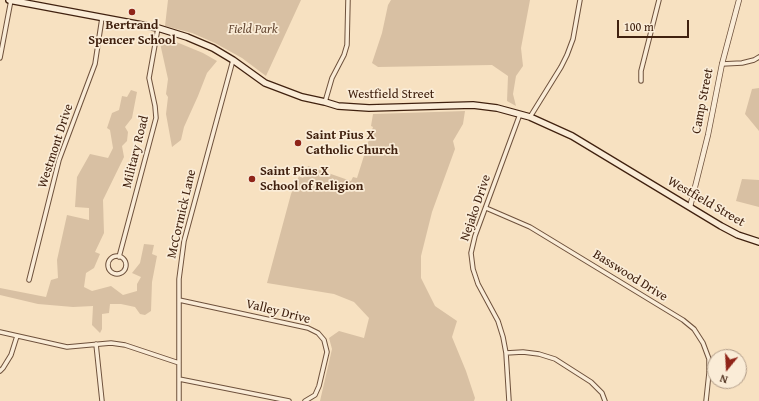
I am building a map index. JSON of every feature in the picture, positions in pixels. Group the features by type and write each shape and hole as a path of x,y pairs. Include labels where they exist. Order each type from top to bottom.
{"main road":[{"name":"Westfield Street","path":"10,0 158,28 213,48 233,60 265,83 302,98 355,108 473,105 497,108 530,117 572,136 721,226 738,235 759,242"}],"street":[{"path":"0,58 10,0"},
{"path":"325,102 332,78 344,55 347,45 348,0"},
{"path":"530,117 567,55 573,39 580,0"},
{"path":"641,81 641,71 659,0"},
{"name":"Camp Street","path":"690,207 708,135 722,64 739,0"},
{"name":"Westmont Drive","path":"29,280 59,160 95,64 102,18"},
{"name":"Military Road","path":"119,257 156,118 149,78 158,28"},
{"path":"722,64 742,63 759,57"},
{"name":"McCormick Lane","path":"179,401 179,300 184,241 233,60"},
{"name":"Nejako Drive","path":"509,401 506,353 498,321 478,284 473,269 471,253 475,236 520,114"},
{"name":"Basswood Drive","path":"486,208 530,227 683,320 694,329 703,343 709,359 706,401"},
{"name":"Military Road","path":"114,257 119,257 123,259 125,266 122,272 115,274 109,269 109,262 114,257"},
{"name":"Valley Drive","path":"179,300 308,328 318,333 324,340 327,352 319,386 315,395 304,401"},
{"path":"0,332 67,346 111,343 125,345 179,363"},
{"path":"0,371 11,355 17,336"},
{"path":"96,344 102,401"},
{"path":"506,353 523,352 539,354 555,359 591,382 602,393 605,401"},
{"path":"179,379 289,401"}],"green space":[{"name":"Field Park","path":"168,0 301,0 266,76 242,58 215,43 192,33 165,26"},
{"path":"391,0 530,0 521,48 523,66 516,76 513,94 516,106 507,101 508,76 492,65 378,67 372,63 382,33 388,5"},
{"path":"169,39 203,53 217,61 207,73 184,127 181,140 172,147 166,114 168,79 160,43"},
{"path":"759,88 759,131 745,114 752,89"},
{"path":"131,90 137,92 132,118 125,127 128,132 127,141 122,146 124,157 103,200 104,233 95,252 100,254 94,268 86,273 84,287 92,291 111,286 123,295 137,291 137,284 141,277 132,273 140,263 144,244 154,245 152,254 157,256 152,282 151,311 145,315 140,314 135,307 121,304 110,304 109,313 102,314 102,329 100,333 92,325 93,306 73,307 38,304 0,295 0,288 46,297 51,280 58,278 57,260 67,215 89,220 89,208 75,207 77,177 90,154 108,158 113,148 110,130 107,128 112,113 119,110 122,96 127,97"},
{"path":"465,111 463,124 453,141 455,149 432,212 421,256 421,278 435,306 457,321 452,337 466,371 475,398 474,401 320,401 332,349 329,338 339,331 364,338 369,318 354,302 334,294 267,283 291,194 299,176 303,178 308,166 351,181 353,177 357,178 373,127 371,126 373,114"},
{"path":"742,179 759,180 759,207 736,201"}],"place":[{"name":"Bertrand Spencer School","path":"132,12"},
{"name":"Saint Pius X Catholic Church","path":"298,143"},
{"name":"Saint Pius X School of Religion","path":"252,179"}]}
